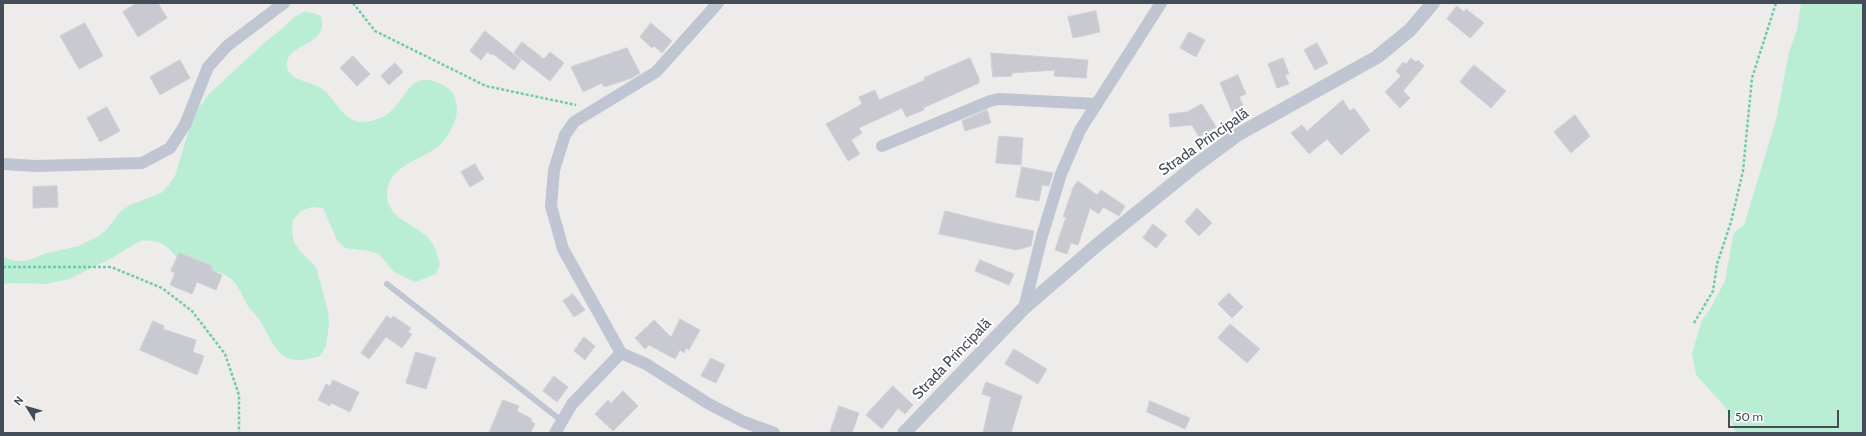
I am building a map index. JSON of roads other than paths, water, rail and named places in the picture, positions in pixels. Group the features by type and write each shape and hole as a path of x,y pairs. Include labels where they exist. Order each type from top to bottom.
{"street":[{"path":"3,164 37,166 142,163 170,148 185,125 208,67 227,46 284,3"},
{"path":"718,3 656,72 574,122 565,135 554,170 551,206 563,249 621,353 646,364 723,411 744,422 774,433"},
{"name":"Strada Principală","path":"1024,308 1042,236 1061,174 1080,130 1162,3"},
{"name":"Strada Principală","path":"904,433 1024,308 1096,245 1195,166 1237,135 1377,57 1410,30 1433,3"},
{"path":"882,146 990,101 999,99 1097,104"},
{"path":"555,433 572,404 621,353"}],"lane":[{"path":"387,284 562,421"}]}
